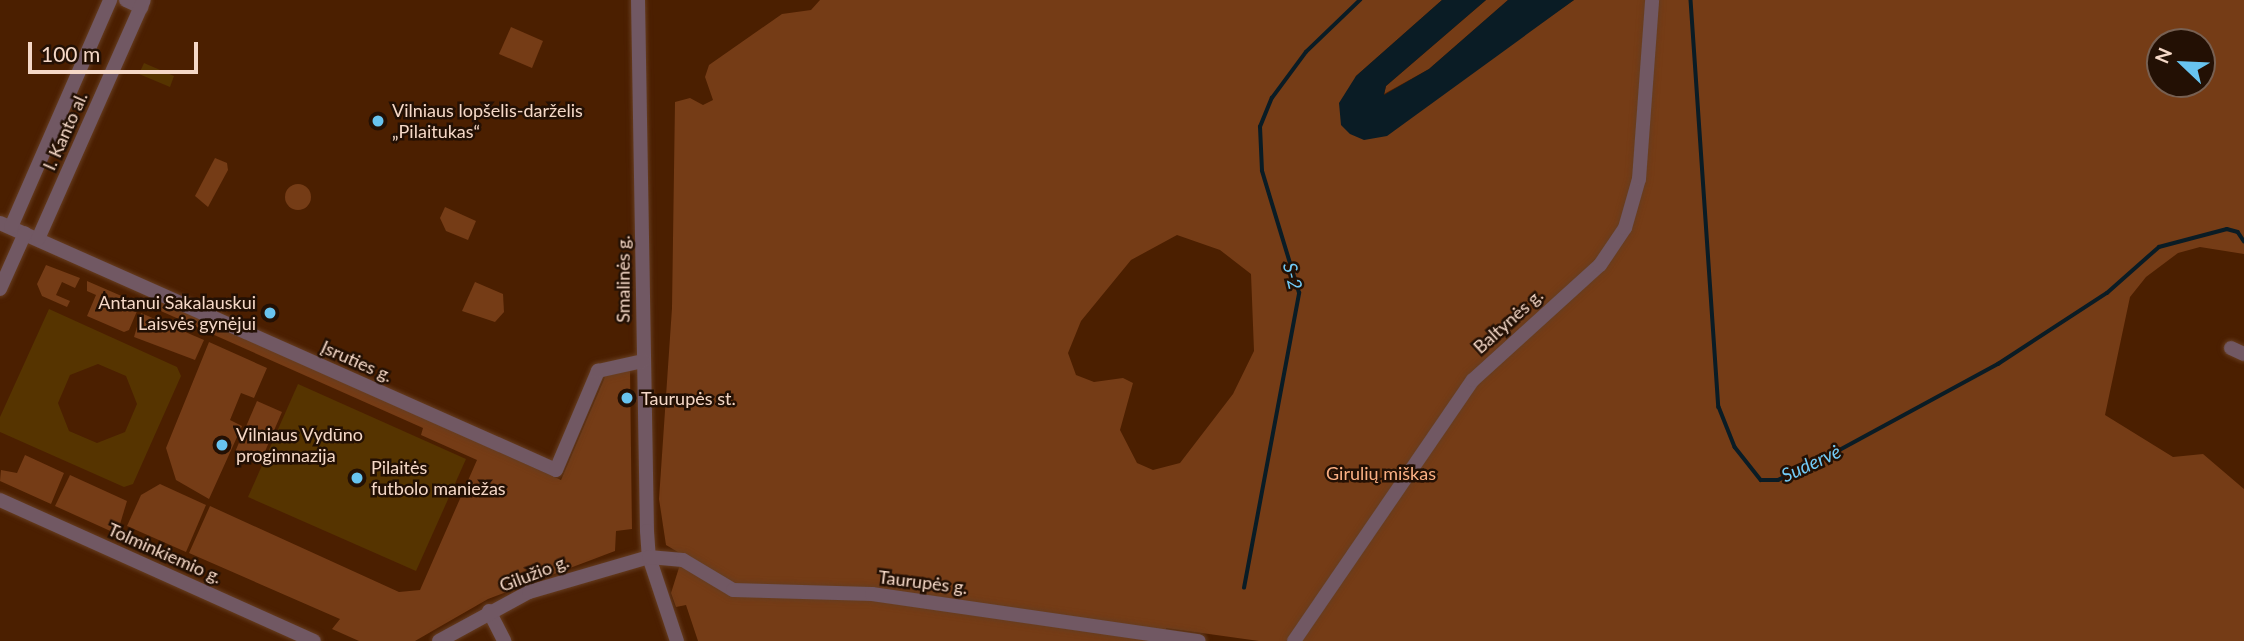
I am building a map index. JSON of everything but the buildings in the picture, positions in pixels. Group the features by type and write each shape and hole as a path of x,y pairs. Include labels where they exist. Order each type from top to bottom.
{"street":[{"name":"I. Kanto al.","path":"0,289 18,231 110,0"},
{"path":"126,0 143,4"},
{"name":"Smalinės g.","path":"638,0 643,361 649,558 677,641"},
{"name":"Baltynės g.","path":"1294,641 1466,388 1600,265 1620,238 1639,179 1652,0"},
{"name":"I. Kanto al.","path":"18,231 143,4"},
{"name":"Įsruties g.","path":"18,231 555,470 598,371 643,361"},
{"name":"Tolminkiemio g.","path":"0,500 314,641"},
{"name":"Gilužio g.","path":"439,641 489,611 552,583 649,558"},
{"name":"Taurupės g.","path":"649,558 683,560 733,590 872,594 1199,641"},
{"path":"489,611 505,641"}],"green space":[{"name":"Girulių miškas","path":"820,0 1442,0 1356,76 1341,125 1502,50 1574,0 2244,0 2244,254 2200,247 2178,253 2146,277 2130,297 2105,415 2173,457 2203,454 2244,489 2244,641 1259,641 1166,628 1164,641 698,641 686,605 676,607 671,593 683,555 666,545 659,499 672,308 675,102 690,98 703,105 713,100 705,77 709,65 782,14 811,10","holes":["1177,235 1220,250 1251,274 1254,351 1233,394 1180,463 1153,470 1137,463 1120,430 1133,383 1123,378 1094,382 1076,375 1068,353 1081,321 1131,260"]},
{"path":"1486,0 1508,0 1429,69 1384,94 1386,86"},
{"path":"511,27 543,41 532,68 499,54"},
{"path":"215,158 227,163 228,170 208,207 195,196"},
{"path":"298,184 307,188 311,197 307,206 298,210 289,206 285,197 289,188"},
{"path":"445,207 476,221 468,240 446,231 440,218"},
{"path":"46,265 80,278 75,288 62,282 56,295 70,301 67,307 42,296 37,284"},
{"path":"87,281 140,304 129,330 124,332 87,316 96,295 87,291"},
{"path":"475,282 503,294 504,312 495,322 462,311"},
{"path":"149,295 212,322 208,332 145,304"},
{"path":"141,313 204,340 195,360 134,337"},
{"path":"216,324 561,480 608,370 630,368 632,529 616,531 615,551 488,599 415,641 359,641 332,629 340,619 189,553 210,506 399,592 420,590 477,460 421,435 423,428 212,334"},
{"path":"209,342 267,368 254,398 241,393 230,420 242,426 209,499 176,480 166,448"},
{"path":"257,401 282,412 260,463 235,452"},
{"path":"25,455 64,473 51,504 0,481 1,470 17,473"},
{"path":"70,475 127,501 117,534 55,506"},
{"path":"160,484 206,505 186,552 127,526 141,495"}],"water":[{"path":"1442,0 1486,0 1386,86 1384,95 1429,69 1508,0 1574,0 1387,136 1364,140 1350,134 1341,125 1339,103 1356,76"}],"waterway":[{"name":"S-2","path":"1244,588 1299,293 1262,171 1260,127 1272,98 1306,52 1360,0"},
{"name":"Sudervė","path":"1691,0 1719,407 1735,447 1761,480 1778,480 1834,453 1998,364 2107,293 2159,247 2227,229 2238,232 2244,241"}],"place":[{"name":"Vilniaus lopšelis-darželis „Pilaitukas“","path":"378,121"},
{"name":"Antanui Sakalauskui Laisvės gynėjui","path":"270,313"},
{"name":"Taurupės st.","path":"627,398"},
{"name":"Vilniaus Vydūno progimnazija","path":"222,445"},
{"name":"Pilaitės futbolo maniežas","path":"357,478"}]}
